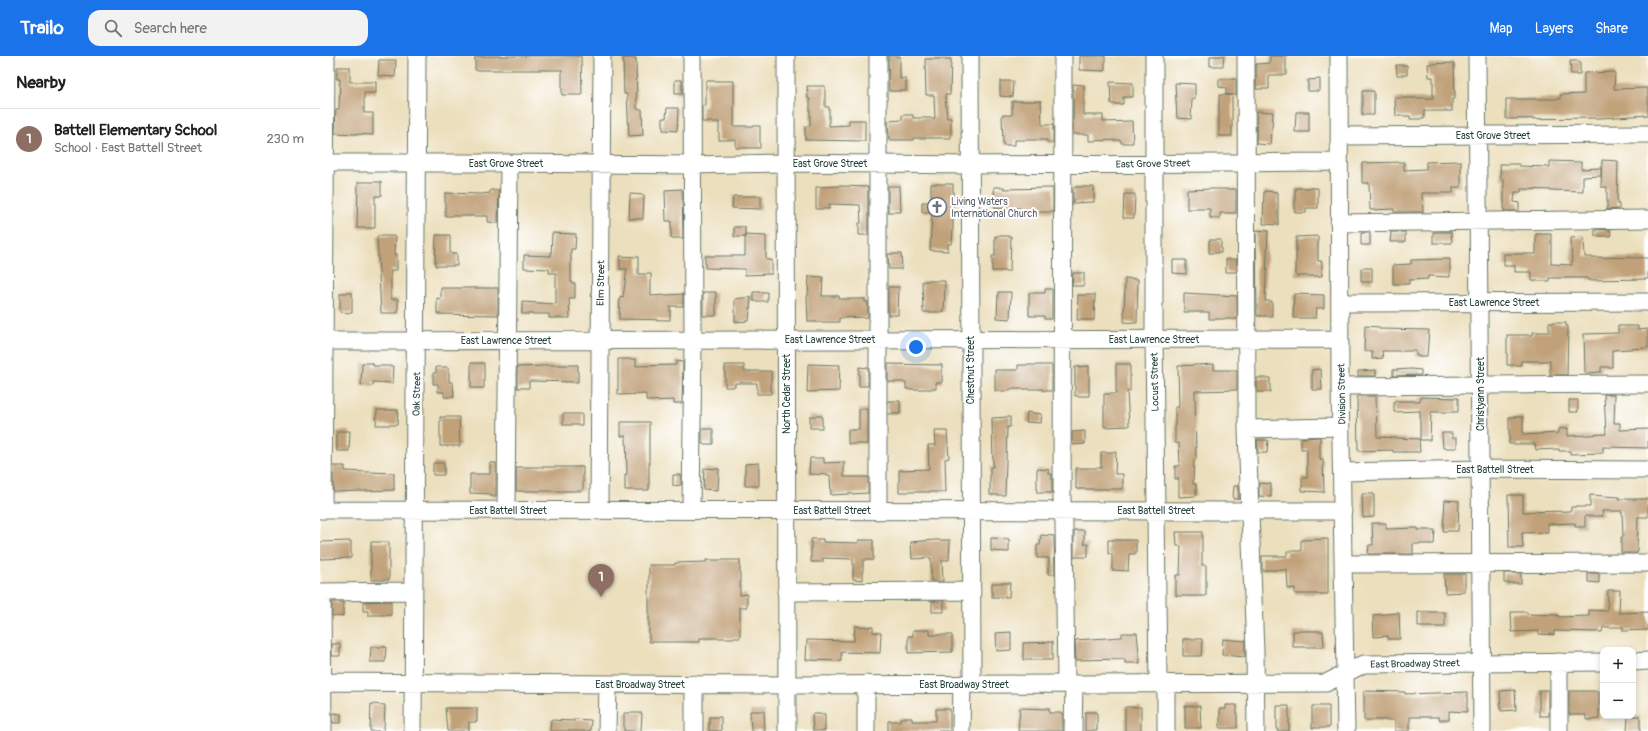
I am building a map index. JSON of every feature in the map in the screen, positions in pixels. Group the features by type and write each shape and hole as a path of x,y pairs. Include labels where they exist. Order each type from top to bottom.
{"street":[{"path":"321,510 322,163 326,56"},
{"name":"Oak Street","path":"413,731 417,56"},
{"name":"Elm Street","path":"599,510 602,56"},
{"path":"691,510 693,340 692,56"},
{"name":"North Cedar Street","path":"786,56 787,731"},
{"path":"878,56 878,510"},
{"name":"Chestnut Street","path":"961,731 967,684 972,591 970,56"},
{"path":"1062,56 1063,510 1070,684 1074,731"},
{"name":"Locust Street","path":"1154,56 1154,338 1156,510 1162,683 1166,731"},
{"path":"1246,56 1247,429 1256,683 1256,731"},
{"name":"Division Street","path":"1339,56 1340,386 1346,731"},
{"name":"Christyann Street","path":"1477,56 1482,731"},
{"name":"East Grove Street","path":"1339,136 1648,134"},
{"name":"East Grove Street","path":"322,163 509,163 602,165 879,163 970,165 1154,162 1339,162"},
{"path":"506,510 509,163"},
{"path":"1340,223 1648,219"},
{"name":"East Lawrence Street","path":"1340,303 1648,302"},
{"name":"East Lawrence Street","path":"322,340 1340,339"},
{"path":"1340,386 1648,384"},
{"path":"1247,429 1341,427"},
{"name":"East Battell Street","path":"1342,472 1480,469 1648,470"},
{"name":"East Battell Street","path":"321,510 1343,511"},
{"path":"1344,564 1648,563"},
{"path":"323,731 321,682 321,592 414,591"},
{"path":"786,592 972,591"},
{"path":"1559,662 1560,731"},
{"name":"East Broadway Street","path":"321,682 608,684 1326,683 1364,664 1600,662"},
{"path":"1636,662 1648,662"},
{"path":"607,731 608,684"},
{"path":"694,684 694,731"},
{"path":"866,684 866,731"}],"building":[{"path":"475,56 581,56 582,95 562,95 562,70 475,70"},
{"path":"888,56 900,56 900,79 906,79 906,91 889,91"},
{"path":"1080,56 1105,56 1105,71 1080,70"},
{"path":"1210,56 1224,56 1223,66 1210,66"},
{"path":"1270,56 1286,56 1286,75 1269,75 1269,89 1256,89 1256,64 1270,63"},
{"path":"623,58 636,58 637,109 642,109 643,135 629,136 627,94 624,94"},
{"path":"925,59 951,59 950,95 945,95 947,118 951,118 951,138 913,138 913,140 889,140 888,121 902,120 902,115 913,115 913,118 935,118 934,95 926,95"},
{"path":"379,60 396,60 395,77 378,76"},
{"path":"1570,61 1580,61 1580,74 1571,74"},
{"path":"1454,63 1455,99 1452,99 1452,111 1424,111 1424,119 1410,119 1410,116 1396,116 1395,98 1433,98 1433,77 1429,77 1428,64"},
{"path":"1396,65 1407,65 1407,75 1397,75"},
{"path":"337,67 350,67 350,82 376,82 376,93 364,93 364,113 373,113 373,135 335,133 336,109 339,109 340,79 337,79"},
{"path":"1615,72 1614,89 1648,88 1648,115 1601,118 1506,119 1506,99 1560,99 1560,95 1584,94 1584,73"},
{"path":"1219,79 1236,79 1236,95 1226,95 1226,88 1219,87"},
{"path":"1320,79 1320,91 1308,91 1308,80"},
{"path":"675,80 682,80 682,94 675,94"},
{"path":"706,81 734,81 734,126 760,126 760,148 736,148 736,140 719,140 719,122 702,122 702,106 706,106"},
{"path":"1000,81 1013,81 1012,97 1000,96"},
{"path":"1110,82 1133,83 1133,97 1123,97 1123,104 1111,104"},
{"path":"1175,83 1195,84 1195,99 1192,99 1191,119 1177,118"},
{"path":"1073,84 1084,85 1084,115 1103,115 1103,122 1132,121 1133,143 1121,143 1121,140 1089,141 1089,134 1073,134"},
{"path":"807,86 825,86 825,107 829,107 829,126 849,125 849,120 865,120 865,141 805,140 805,126 810,126 810,99 808,99"},
{"path":"1362,91 1374,91 1374,115 1362,115"},
{"path":"1219,95 1232,95 1232,136 1219,136"},
{"path":"1012,101 1041,101 1042,125 1053,125 1053,143 1047,143 1047,140 1015,140 1015,145 1003,145 1002,115 1012,115"},
{"path":"667,108 678,108 677,131 663,130 663,118 666,118"},
{"path":"1257,111 1273,112 1271,145 1256,144"},
{"path":"1296,112 1309,112 1309,132 1295,132"},
{"path":"1602,160 1618,161 1617,204 1619,204 1619,209 1607,210 1607,187 1601,187"},
{"path":"1461,161 1461,187 1453,187 1453,193 1422,193 1423,212 1394,212 1394,209 1370,210 1369,183 1362,183 1362,163 1404,162 1404,170 1426,169 1426,162"},
{"path":"1550,161 1581,162 1581,169 1601,168 1601,176 1583,177 1583,191 1521,189 1521,192 1515,192 1514,202 1519,203 1519,211 1504,211 1504,179 1501,179 1500,164 1550,167"},
{"path":"358,182 381,182 381,196 375,196 375,228 357,228"},
{"name":"Living Waters International Church","path":"931,184 953,184 952,244 948,244 948,251 930,250 932,212 922,212 922,202 931,202"},
{"path":"888,186 900,186 901,212 888,212"},
{"path":"816,187 868,187 868,235 859,235 859,223 861,223 860,205 829,204 829,209 816,209"},
{"path":"994,187 1004,187 1004,189 1053,188 1053,212 1020,212 1020,208 995,209"},
{"path":"1075,187 1094,187 1094,202 1073,203 1073,189"},
{"path":"1295,188 1318,188 1318,208 1306,208 1306,213 1295,213"},
{"path":"682,189 683,238 671,238 671,221 666,221 665,190"},
{"path":"1236,189 1236,213 1220,213 1220,218 1210,218 1210,209 1187,209 1187,190"},
{"path":"490,190 499,190 498,223 488,222 488,216 445,216 445,193 481,194 490,193"},
{"path":"1264,191 1278,192 1278,225 1263,224"},
{"path":"630,194 644,195 643,219 629,219"},
{"path":"1124,194 1135,194 1134,218 1123,218"},
{"path":"733,196 761,196 761,209 732,208"},
{"path":"734,227 745,227 745,237 734,237"},
{"path":"1610,229 1611,236 1595,236 1595,230"},
{"path":"1256,230 1268,231 1265,301 1272,301 1272,316 1257,316"},
{"path":"1391,232 1405,232 1405,242 1390,242"},
{"path":"1433,232 1451,232 1452,243 1433,243"},
{"path":"552,233 576,234 575,249 571,249 571,283 575,283 575,298 569,298 570,318 549,318 549,314 522,314 522,302 556,304 556,273 549,273 549,269 524,268 524,255 551,256"},
{"path":"1361,233 1370,233 1370,245 1361,245"},
{"path":"1536,234 1551,234 1551,264 1572,265 1571,238 1584,237 1585,257 1648,258 1648,279 1588,280 1588,278 1549,278 1549,281 1532,281 1532,272 1515,272 1515,266 1504,266 1504,254 1536,254"},
{"path":"436,235 450,235 450,253 457,253 457,266 435,266"},
{"path":"745,235 766,236 766,260 772,260 772,274 745,275 745,269 705,268 705,256 745,256"},
{"path":"377,236 396,236 395,254 397,254 397,270 391,270 391,299 398,299 398,313 381,313"},
{"path":"995,236 1011,236 1010,271 992,271 992,256 995,256"},
{"path":"1318,236 1318,261 1322,261 1322,276 1296,276 1296,237"},
{"path":"1209,240 1221,240 1221,253 1209,253"},
{"path":"888,254 901,254 902,269 889,269"},
{"path":"620,256 638,257 638,274 651,274 651,296 683,294 683,306 670,306 670,320 619,319 620,296 623,297 627,269 620,269"},
{"path":"1226,259 1237,259 1237,272 1226,272"},
{"path":"1450,259 1450,277 1428,276 1428,279 1409,280 1409,284 1393,284 1393,265 1411,264 1411,260"},
{"path":"1173,260 1186,260 1186,274 1173,273"},
{"path":"1361,268 1372,268 1372,282 1361,282"},
{"path":"1073,273 1084,273 1084,286 1072,286"},
{"path":"809,276 823,277 822,296 839,296 839,299 865,299 865,302 868,302 868,317 839,318 839,322 808,322 807,296"},
{"path":"1125,278 1138,279 1137,323 1124,322"},
{"path":"922,281 945,281 944,312 923,312"},
{"path":"888,287 899,287 898,315 888,315"},
{"path":"441,288 498,288 498,315 437,314 437,298 441,299"},
{"path":"1045,289 1052,289 1052,319 1044,319 1044,316 1029,316 1029,293 1045,293"},
{"path":"703,292 716,292 716,316 703,316"},
{"path":"753,292 767,292 767,301 753,301"},
{"path":"998,292 1011,292 1010,319 997,318"},
{"path":"340,293 352,293 352,313 340,312"},
{"path":"1184,293 1237,296 1237,319 1209,319 1209,312 1184,312"},
{"path":"1294,294 1324,295 1324,308 1317,308 1316,318 1293,318"},
{"path":"1078,295 1095,295 1094,320 1077,320"},
{"path":"751,297 749,321 735,322 735,299"},
{"path":"1549,323 1566,323 1566,326 1568,326 1567,375 1550,375 1550,361 1521,361 1521,365 1507,365 1507,335 1533,335 1533,332 1549,332"},
{"path":"1365,326 1379,327 1379,329 1429,330 1427,356 1416,356 1416,351 1382,351 1383,358 1372,359 1372,351 1364,351"},
{"path":"1618,326 1638,326 1638,330 1648,329 1648,348 1612,350 1612,367 1601,367 1601,372 1585,373 1584,334 1618,333"},
{"path":"618,359 636,359 636,366 676,365 676,361 683,362 682,403 674,403 674,400 646,401 646,394 618,395"},
{"path":"362,363 373,363 373,366 394,366 393,383 373,382 373,386 361,385"},
{"path":"471,363 484,363 484,388 471,388"},
{"path":"808,364 840,365 839,391 807,392"},
{"path":"888,364 942,365 942,383 936,383 936,389 906,389 906,382 888,382"},
{"path":"1116,364 1130,364 1130,391 1127,391 1129,426 1104,427 1104,394 1116,394"},
{"path":"1214,364 1214,370 1237,370 1237,390 1195,391 1196,460 1194,460 1193,484 1196,484 1196,496 1179,497 1179,479 1175,479 1175,466 1180,466 1179,443 1175,443 1175,407 1179,407 1178,366"},
{"path":"578,365 578,382 529,381 529,388 517,388 517,367"},
{"path":"725,365 744,365 744,371 771,371 771,394 757,394 757,383 735,383 735,387 725,387"},
{"path":"1018,365 1052,365 1052,391 1043,391 1043,389 1010,389 1009,391 995,391 995,370 1018,370"},
{"path":"1089,366 1089,396 1075,396 1075,367"},
{"path":"436,367 449,367 449,382 453,382 454,397 444,397 444,392 438,392 438,384 433,384 433,373 436,373"},
{"path":"859,367 868,368 868,386 859,386"},
{"path":"1321,369 1322,390 1312,390 1312,370"},
{"path":"1376,370 1376,376 1358,376 1358,371"},
{"path":"1393,370 1421,370 1421,375 1393,376"},
{"path":"1257,378 1270,378 1270,392 1257,392"},
{"path":"1604,394 1615,395 1614,423 1620,423 1620,430 1648,429 1648,448 1603,447 1603,453 1570,454 1570,451 1559,451 1559,449 1536,450 1535,444 1509,444 1509,417 1523,417 1523,435 1559,433 1559,429 1568,428 1568,436 1606,434"},
{"path":"1376,396 1377,437 1419,439 1420,452 1393,452 1393,450 1358,451 1357,397"},
{"path":"1420,397 1458,398 1458,412 1431,412 1430,440 1420,440 1420,411 1394,412 1394,401 1420,401"},
{"path":"1569,400 1578,400 1578,412 1569,412"},
{"path":"888,401 900,401 900,414 888,414"},
{"path":"859,409 868,409 868,444 848,444 848,430 859,430"},
{"path":"377,410 398,410 397,425 376,425"},
{"path":"1027,412 1042,414 1041,423 1026,422"},
{"path":"563,414 582,414 582,425 563,425"},
{"path":"810,416 822,416 822,428 810,428"},
{"path":"440,417 459,417 460,446 440,446"},
{"path":"1010,417 1010,427 1007,427 1005,495 990,495 990,467 993,467 992,418"},
{"path":"621,422 649,422 649,490 625,490 625,474 627,474 626,436 621,436"},
{"path":"702,429 713,429 713,444 702,444"},
{"path":"337,431 350,431 349,451 337,451"},
{"path":"935,431 947,431 949,458 945,459 946,492 899,492 899,470 929,469 928,445 936,445"},
{"path":"1085,431 1085,444 1072,445 1072,432"},
{"path":"1442,433 1452,433 1452,438 1457,438 1457,448 1443,448"},
{"path":"1320,437 1320,459 1323,459 1324,492 1302,491 1302,478 1307,478 1307,449 1301,449 1301,438"},
{"path":"1257,440 1268,440 1267,453 1258,453"},
{"path":"1101,452 1116,452 1115,474 1123,474 1123,489 1076,489 1076,468 1101,468"},
{"path":"810,458 824,458 824,463 844,462 844,477 868,477 868,493 831,495 830,475 809,474"},
{"path":"433,463 444,463 444,475 433,475"},
{"path":"490,463 496,463 496,496 490,496 490,494 470,493 470,474 490,474"},
{"path":"759,463 759,486 745,486 745,464"},
{"path":"333,466 345,466 345,471 394,473 394,490 333,492"},
{"path":"516,467 583,467 583,491 516,491"},
{"path":"704,468 719,469 718,490 703,489"},
{"path":"1037,469 1049,470 1049,474 1052,474 1052,493 1037,493"},
{"path":"673,475 681,475 681,485 673,486"},
{"path":"1259,483 1271,484 1271,497 1259,496"},
{"path":"1234,486 1239,486 1239,499 1233,499"},
{"path":"1362,494 1374,494 1374,517 1363,518"},
{"path":"1508,495 1523,495 1523,512 1571,511 1571,507 1590,507 1590,495 1619,497 1619,499 1648,499 1648,517 1638,517 1637,553 1621,553 1621,537 1623,537 1622,511 1602,511 1603,516 1585,516 1585,527 1575,527 1575,523 1548,524 1548,532 1522,533 1523,548 1509,548"},
{"path":"1445,500 1459,501 1458,531 1443,531"},
{"path":"1372,523 1386,523 1386,529 1418,528 1418,530 1435,530 1434,544 1413,544 1413,554 1368,554 1369,545 1373,545"},
{"path":"1074,530 1084,530 1084,544 1088,544 1088,557 1074,557"},
{"path":"1176,532 1202,532 1202,565 1206,565 1206,596 1176,596 1176,575 1180,575 1181,546 1177,546"},
{"path":"1041,535 1054,536 1055,574 1049,574 1049,558 1037,558 1037,545 1040,545"},
{"path":"991,538 1009,539 1009,552 991,551"},
{"path":"811,539 823,539 823,542 859,543 859,540 873,540 873,560 863,560 863,580 853,579 853,559 823,558 823,562 811,562"},
{"path":"1328,539 1328,594 1295,594 1295,588 1288,589 1287,570 1262,570 1262,556 1287,556 1287,551 1301,551 1301,540"},
{"path":"950,540 949,560 942,560 943,581 931,581 931,558 912,559 911,542"},
{"path":"1108,540 1136,540 1136,554 1129,554 1128,571 1112,570 1112,554 1108,554"},
{"path":"351,541 351,558 320,559 320,542"},
{"path":"371,542 389,542 389,580 371,580"},
{"path":"706,560 740,560 740,595 747,594 747,607 740,607 740,638 700,638 700,642 649,642 649,565 675,565 675,563 706,562"},
{"path":"1504,573 1521,573 1521,583 1504,583"},
{"path":"1588,573 1599,573 1599,583 1588,582"},
{"path":"1444,574 1465,574 1465,592 1445,593"},
{"path":"992,583 1010,583 1009,597 992,597"},
{"path":"1608,590 1620,590 1619,613 1648,612 1648,630 1623,631 1623,627 1603,627 1602,632 1554,631 1554,635 1539,634 1539,631 1512,632 1511,612 1558,615 1558,617 1589,616 1589,610 1607,611"},
{"path":"391,601 391,615 368,615 368,611 363,611 363,602"},
{"path":"932,601 944,601 944,612 932,612"},
{"path":"332,602 343,602 343,616 332,617"},
{"path":"1418,612 1445,612 1445,627 1418,627"},
{"path":"1399,613 1400,639 1388,639 1388,636 1374,637 1373,615"},
{"path":"855,626 873,627 873,632 881,633 880,653 841,652 841,661 806,660 807,640 854,641"},
{"path":"913,630 930,630 930,635 952,635 952,652 908,653 908,636 913,636"},
{"path":"1293,631 1323,631 1324,647 1293,647"},
{"path":"1011,632 1011,650 997,651 996,633"},
{"path":"1122,633 1137,633 1140,663 1125,663 1125,659 1076,660 1075,640 1122,637"},
{"path":"1183,639 1202,639 1201,656 1183,656"},
{"path":"1223,639 1245,641 1245,657 1222,655"},
{"path":"1052,642 1052,660 1023,660 1023,643"},
{"path":"332,644 340,644 340,656 332,656"},
{"path":"371,647 386,647 385,662 370,662"},
{"path":"1515,690 1516,710 1501,711 1500,691"},
{"path":"1539,690 1549,690 1549,716 1539,716"},
{"path":"1364,691 1405,692 1405,694 1467,692 1467,712 1449,711 1449,720 1439,720 1439,717 1410,717 1410,731 1395,731 1395,720 1364,720"},
{"path":"1569,691 1599,691 1599,719 1586,720 1586,715 1569,715"},
{"path":"371,704 385,705 384,731 370,731"},
{"path":"1226,705 1237,705 1237,728 1220,728 1220,709 1226,709"},
{"path":"1185,706 1200,706 1201,728 1185,728"},
{"path":"1277,706 1289,706 1289,731 1277,731"},
{"path":"1312,706 1329,706 1329,728 1312,728"},
{"path":"1125,707 1141,707 1141,731 1125,731"},
{"path":"445,708 477,708 477,722 469,722 469,731 447,731"},
{"path":"1020,708 1049,709 1049,713 1063,713 1063,731 1018,731"},
{"path":"936,709 950,709 950,731 888,731 888,721 900,721 900,718 912,718 912,721 936,721"},
{"path":"750,711 764,711 765,731 751,731"},
{"path":"1085,712 1097,712 1097,731 1085,731"},
{"path":"333,713 341,714 341,723 333,723"},
{"path":"624,713 642,713 641,731 624,731"},
{"path":"812,714 825,714 825,731 813,731"},
{"path":"1636,716 1640,716 1640,731 1627,731 1628,719 1636,719"},
{"path":"709,717 721,717 721,731 709,731"},
{"path":"574,719 591,720 590,731 550,731 551,720 574,721"}],"place":[{"name":"Living Waters International Church","path":"937,207"},
{"name":"Battell Elementary School","path":"601,597"}]}
